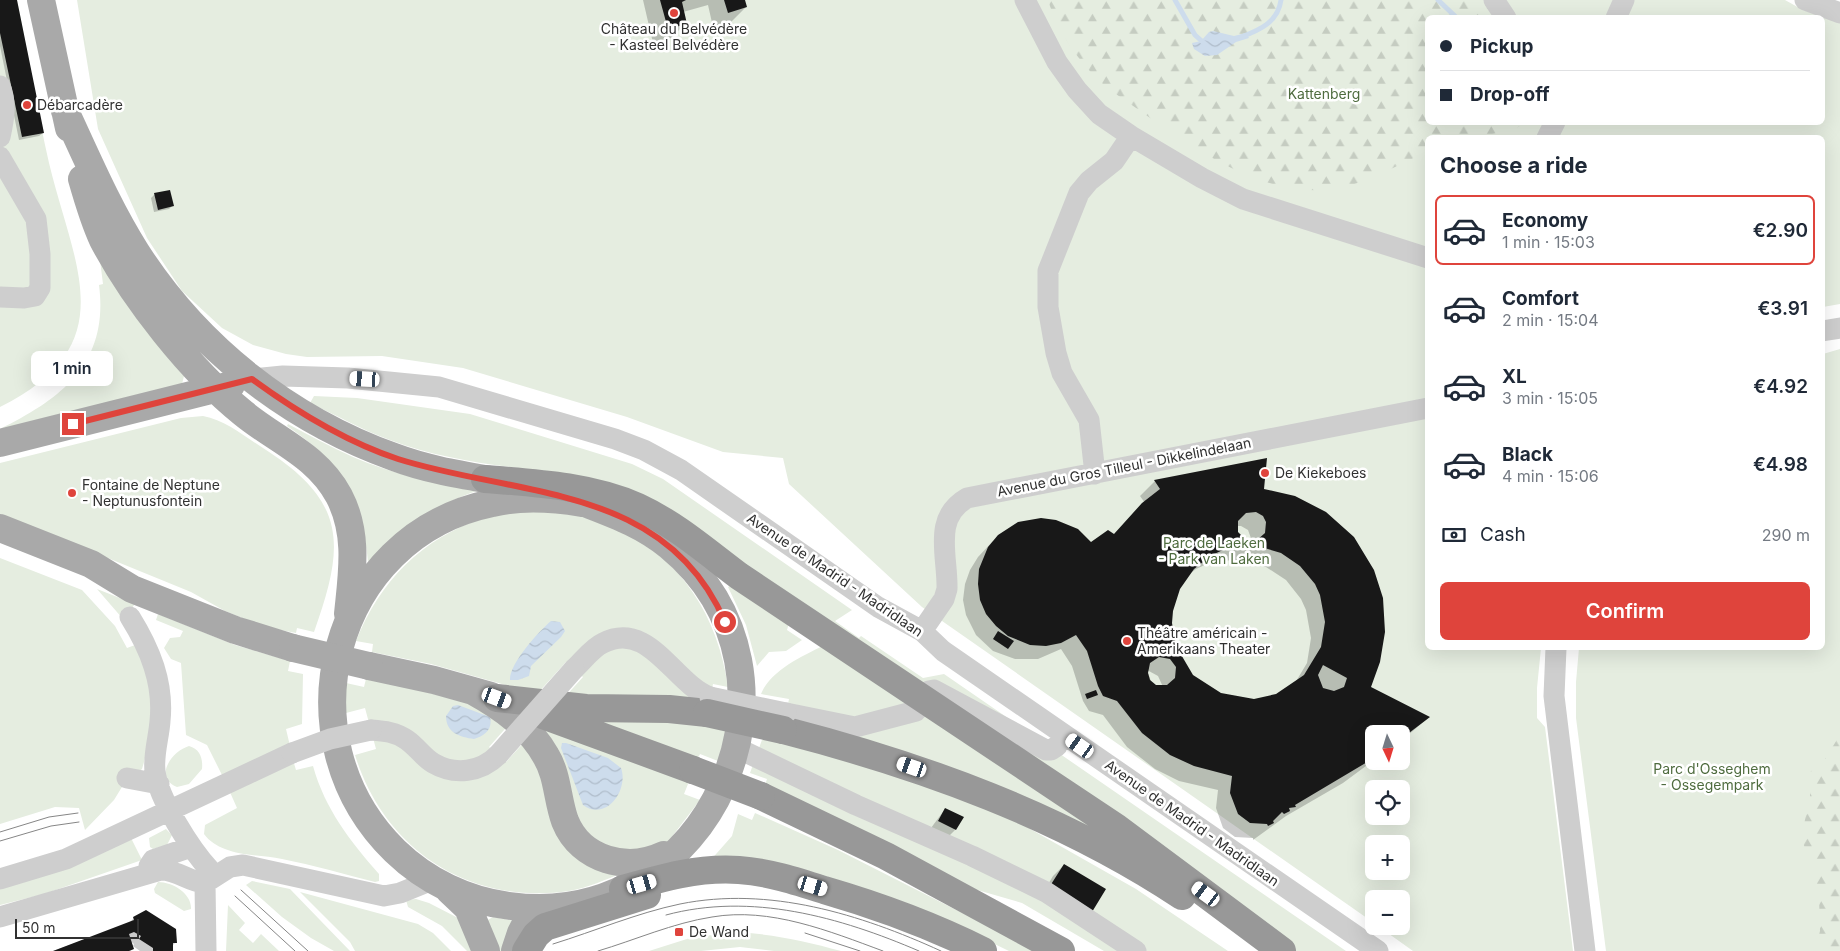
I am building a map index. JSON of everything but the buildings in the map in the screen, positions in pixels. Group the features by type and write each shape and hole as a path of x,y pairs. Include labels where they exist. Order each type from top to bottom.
{"highway":[{"path":"485,479 584,491 630,504 664,522 739,576 1117,828 1282,951"},
{"path":"671,548 698,555 739,576"},
{"path":"485,694 586,708 669,709 708,705 784,722 947,780 1036,816 1084,839 1172,889 1265,951"},
{"path":"485,694 761,796 886,856 1061,951"},
{"path":"623,889 684,874 738,870 778,876 892,911 983,951"},
{"path":"526,951 536,935 545,927 673,887 708,882 741,881 825,890"}],"main road":[{"path":"41,0 65,111 88,200 103,240 145,304 188,358 244,414 311,460 322,471 339,497 350,525 354,557 347,623"},
{"path":"65,111 135,251 172,302 201,335 252,379 299,413 357,442 424,466 546,491 631,521 671,548 706,587 730,634 738,659 742,685 742,717 737,748 721,794 695,834 662,865 623,889 580,904 534,908 489,903 439,884"},
{"path":"0,443 252,379"},
{"path":"486,951 468,908 439,884 405,861 382,838 367,819 347,783 337,752 331,719 331,687 337,654 347,623 362,594 381,569 404,546 430,527 459,513 498,502 522,498 554,498 586,504"},
{"path":"0,528 91,564 132,589 235,630 293,648 485,694 508,713 535,740 553,770 568,828 588,850 613,862 638,864 652,861 695,834"},
{"path":"515,951 524,926 534,908"}],"street":[{"path":"1025,0 1057,62 1076,90 1099,114 1131,136 1243,199 1425,257"},
{"path":"1494,0 1504,15"},
{"path":"1617,15 1624,0"},
{"path":"1805,0 1840,12"},
{"path":"0,86 4,96 4,119 0,137"},
{"path":"1095,474 1089,420 1062,373 1056,353 1048,307 1048,271 1079,193 1114,161 1131,136"},
{"path":"0,157 36,219 40,254 40,288 35,296 24,298 0,297"},
{"path":"1825,330 1840,328"},
{"name":"Avenue de Madrid - Madridlaan","path":"252,379 283,376 348,378 439,387 638,447 671,463 869,601 922,630 943,651 1378,951"},
{"name":"Avenue du Gros Tilleul - Dikkelindelaan","path":"922,630 944,599 947,589 944,530 948,514 967,498 1425,409"},
{"path":"131,617 146,645 156,674 161,720 155,766 159,784 171,810 208,876 206,951"},
{"path":"0,879 66,859 292,753 330,739 371,730 387,731 398,734 408,740 433,763 454,770 473,769 484,766 498,755 574,669 602,643 626,639 651,648 698,691 708,705"},
{"path":"1556,650 1554,696 1585,951"},
{"path":"784,722 861,726 916,711 929,691 934,690 1046,750 1051,750 1056,746"},
{"path":"737,748 1046,892 1136,951"},
{"path":"127,778 159,784"},
{"path":"148,866 153,860 191,847"},
{"path":"0,917 161,870 173,871 192,881 230,867 244,865 384,896 439,884"}],"green space":[{"path":"0,0 17,0 40,123 77,270 81,301 77,330 64,357 39,383 0,407"},
{"name":"Parc de Laeken - Park van Laken","path":"77,0 1785,0 1817,15 1425,15 1425,125 1825,125 1825,18 1840,23 1840,304 1825,307 1825,135 1425,135 1425,650 1541,650 1537,688 1537,718 1545,727 1573,951 1413,951 1391,935 1410,935 1410,890 1365,890 1365,917 922,607 789,484 783,458 723,452 627,417 463,368 382,356 307,357 286,354 253,345 222,328 182,291 147,238 98,129"},
{"name":"Kattenberg","path":"1048,0 1485,0 1496,15 1425,15 1425,125 1523,125 1504,132 1483,135 1425,135 1425,153 1373,177 1339,188 1309,190 1278,185 1248,175 1218,161 1161,126 1110,90 1081,61 1058,25","holes":["1213,31 1225,35 1241,36 1245,41 1235,43 1211,55 1205,56 1194,49 1197,41 1201,41"]},
{"path":"100,260 184,376 182,384 0,429 23,417 62,390 77,374 89,356 97,336 100,312 99,285 103,284"},
{"name":"Parc d'Osseghem - Ossegempark","path":"1840,349 1840,951 1606,951 1576,718 1579,650 1825,650 1825,353"},
{"path":"314,396 357,398 470,414 632,464 663,479 852,610 835,621 859,638 861,636 923,678 944,674 1346,951 1294,951 1089,801 554,472 471,461 410,447 369,432 310,403"},
{"path":"203,416 219,421 234,429 291,468 311,487 325,507 332,528 334,550 331,574 314,632 297,628 296,633 265,627 225,611 191,592 0,514 0,463 181,418"},
{"path":"288,424 368,463 413,477 476,491 444,504 417,520 392,539 368,562 360,519 346,484 322,454 287,426"},
{"path":"529,510 572,514 593,519 638,540 659,555 693,592 705,614 716,637 728,687 713,684 709,703 564,698 583,677 566,662 537,694 431,664 372,652 373,644 356,641 377,599 406,564 423,550 441,537 484,518"},
{"path":"0,558 82,590 115,626 127,648 135,645 147,674 150,690 151,722 142,769 125,782 114,800 85,830 79,808 55,807 0,824"},
{"path":"733,584 789,623 787,630 802,640 786,651 769,652 757,666 746,625 728,587"},
{"path":"97,589 135,604 123,619"},
{"path":"158,614 235,645 290,661 288,671 303,674 302,724 286,729 290,746 223,777 207,745 186,735 181,663 171,659 164,648 170,638 180,637 183,631 156,620"},
{"path":"823,646 1092,826 1086,834 785,719 789,699 761,694 765,686 779,671"},
{"path":"366,679 393,683 478,706 511,722 489,747 506,762 528,738 554,798 623,873 576,890 533,893 498,889 466,879 436,864 410,844 387,819 369,789 355,755 376,749 365,708 346,713 346,683 364,687"},
{"path":"663,714 727,730 718,761 700,754 697,760 605,729 600,720"},
{"path":"537,725 690,779 684,794 700,800 664,847 630,857 583,838"},
{"path":"1840,735 1840,951 1815,951 1820,931 1819,897 1815,874 1801,838 1810,797 1810,772 1823,762"},
{"path":"763,737 939,787 1025,826 1136,889 1228,951 1104,951 1022,903 967,887 764,788 767,779 750,773"},
{"path":"189,746 196,749 200,754 202,769 189,784 177,787 170,783 166,777 166,771 171,759"},
{"path":"293,760 296,770 313,766 324,796 340,824 379,874 379,881 375,882 282,859 232,851 216,845 204,834 205,825 237,808 229,790"},
{"path":"755,813 838,850 1037,951 1009,951 978,936 709,862 732,836 738,814 752,820"},
{"path":"166,829 172,835 167,845 153,849 150,847 149,838"},
{"path":"131,838 142,860 44,894 0,905 0,888"},
{"path":"252,881 290,889 350,951 334,951 311,938 282,917 246,885"},
{"path":"158,882 170,884 185,894 191,909 184,911 155,893 154,889"},
{"path":"300,892 418,924 433,933 451,951 355,951 350,942"},
{"path":"416,899 429,903 462,920 479,951 467,951 442,926 408,907 406,900"},
{"path":"228,905 245,923 239,930 253,943 261,934 279,951 226,951"},
{"path":"493,917 515,921 509,951 495,951 486,921"},
{"path":"735,932 762,934 841,951 774,951 740,947 701,951 649,951 690,938"}],"water":[{"path":"1213,31 1234,36 1246,33 1249,38 1236,42 1217,55 1205,56 1194,49 1192,43 1201,41 1209,32"},
{"path":"551,621 560,622 565,631 561,637 531,666 529,676 518,680 510,680 514,665 519,657 539,632"},
{"path":"458,705 490,717 489,728 482,736 474,739 464,737 451,730 446,716 453,706"},
{"path":"562,743 608,758 621,768 623,777 619,794 607,807 592,809 583,805 561,748"}],"waterway":[{"path":"1175,0 1195,35 1205,44"},
{"path":"1241,37 1261,28 1272,20 1281,0"},
{"path":"1438,0 1454,15"}],"tram line":[{"path":"0,832 49,817 78,813"},
{"path":"0,841 51,826 79,822"},
{"path":"241,890 308,951"},
{"path":"235,896 295,951"},
{"path":"553,944 632,917 680,904 713,899 747,899 780,901 846,915 941,951"},
{"path":"666,915 730,906 763,907 827,919 858,928 919,951"},
{"path":"598,951 683,923 734,915 756,915 799,923 883,951"},
{"path":"805,933 860,951"}],"place":[{"name":"Château du Belvédère - Kasteel Belvédère","path":"674,13"},
{"name":"Débarcadère","path":"27,105"},
{"name":"De Kiekeboes","path":"1265,473"},
{"name":"Fontaine de Neptune - Neptunusfontein","path":"72,493"},
{"name":"Théâtre américain - Amerikaans Theater","path":"1127,641"},
{"name":"De Wand","path":"679,932"}],"route":[{"path":"73,424 121,414 252,379 292,409 322,426 395,458 453,473 566,496 631,521 652,533 690,566 706,587 725,622"}]}
